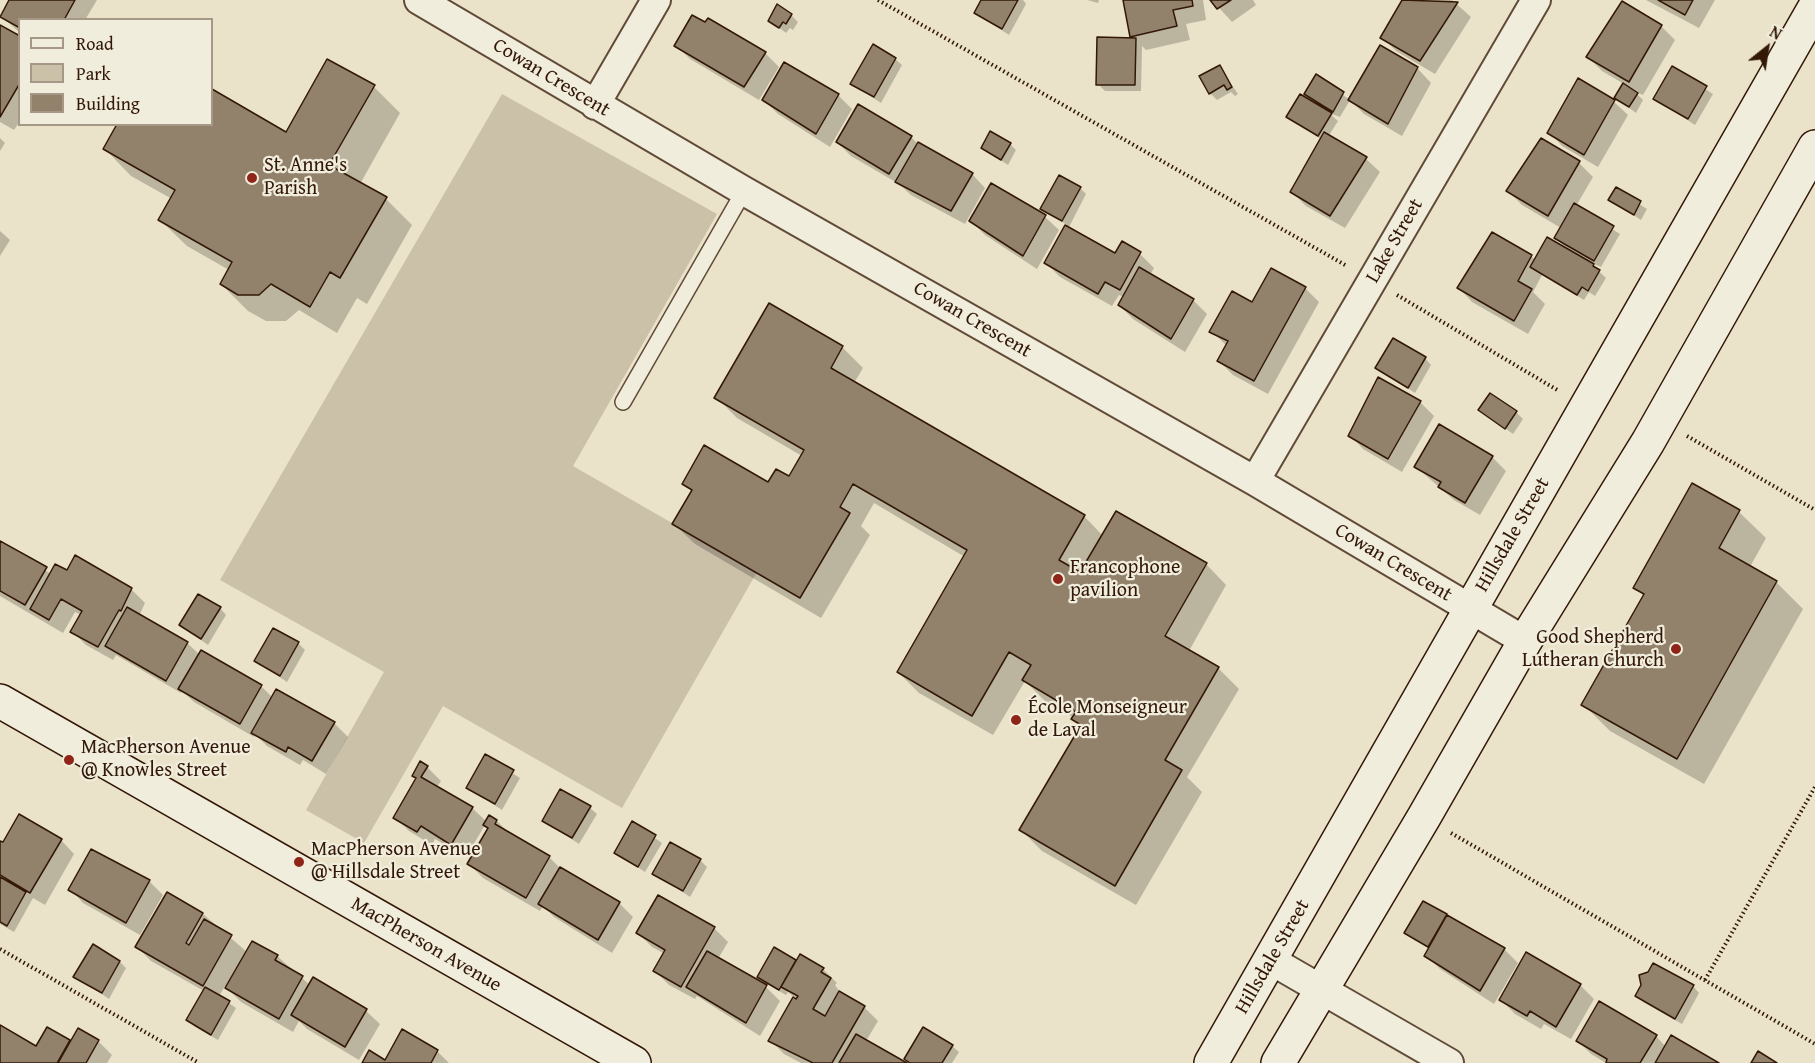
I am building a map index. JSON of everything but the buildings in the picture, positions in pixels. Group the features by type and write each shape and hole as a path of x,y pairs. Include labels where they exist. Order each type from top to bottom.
{"street":[{"name":"Cowan Crescent","path":"419,0 744,191 1255,481 1525,641"},
{"path":"595,105 656,0"},
{"name":"Lake Street","path":"1255,481 1536,0"},
{"name":"Hillsdale Street","path":"1211,1063 1272,961 1815,7"},
{"path":"1278,1063 1525,641 1661,421 1815,147"},
{"name":"MacPherson Avenue","path":"2,707 634,1063"},
{"path":"1272,961 1449,1063"}],"lane":[{"path":"622,402 744,191"}],"path":[{"path":"878,0 1372,281 1586,407"},
{"path":"1661,421 1815,510"},
{"path":"1705,980 1815,787"},
{"path":"1424,817 1815,1044"},
{"path":"0,949 199,1063"}],"green space":[{"path":"502,94 717,214 573,466 757,572 622,808 443,706 364,843 306,810 384,672 220,580"}],"place":[{"name":"St. Anne's Parish","path":"252,178"},
{"name":"Francophone pavilion","path":"1058,579"},
{"name":"Good Shepherd Lutheran Church","path":"1676,649"},
{"name":"École Monseigneur de Laval","path":"1016,720"},
{"name":"MacPherson Avenue @ Knowles Street","path":"69,760"},
{"name":"MacPherson Avenue @ Hillsdale Street","path":"299,862"}]}
